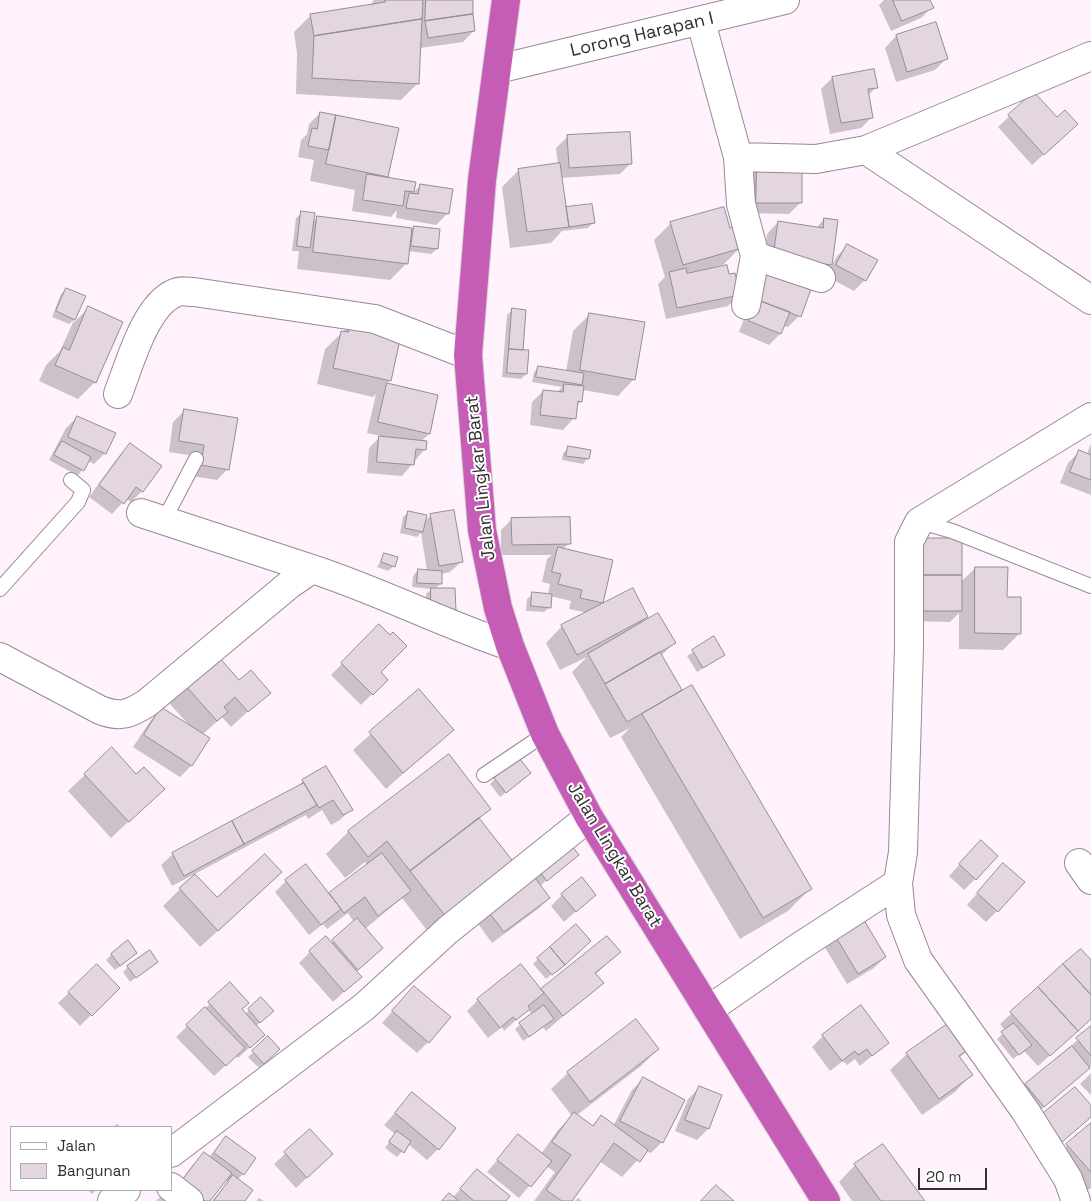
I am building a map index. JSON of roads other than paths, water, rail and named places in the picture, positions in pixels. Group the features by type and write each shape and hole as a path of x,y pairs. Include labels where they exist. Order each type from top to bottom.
{"highway":[{"name":"Jalan Lingkar Barat","path":"506,0 482,180 468,355 482,530 498,608 510,646 545,734 589,817 826,1201"}],"street":[{"name":"Lorong Harapan I","path":"498,70 786,0"},
{"path":"701,22 738,157 741,204 755,256 746,305"},
{"path":"738,157 816,159 866,150 1085,65"},
{"path":"866,150 1091,300"},
{"path":"755,256 821,278"},
{"path":"118,394 154,310 176,292 194,292 375,319 468,355"},
{"path":"1076,1201 1068,1178 1026,1112 918,960 901,915 898,883 904,852 909,646 909,542 919,522 1091,418"},
{"path":"153,517 354,584 465,631 510,646"},
{"path":"0,657 100,710 113,715 126,715 148,703 290,584 312,569"},
{"path":"172,1152 364,1007 448,930 589,817"},
{"path":"708,1010 799,947 898,883"},
{"path":"172,1188 189,1201"},
{"path":"112,1201 125,1191"}],"lane":[{"path":"153,517 196,459"},
{"path":"0,589 78,502 83,490 71,480"},
{"path":"919,522 952,530 1091,586"},
{"path":"484,776 545,734"}]}
